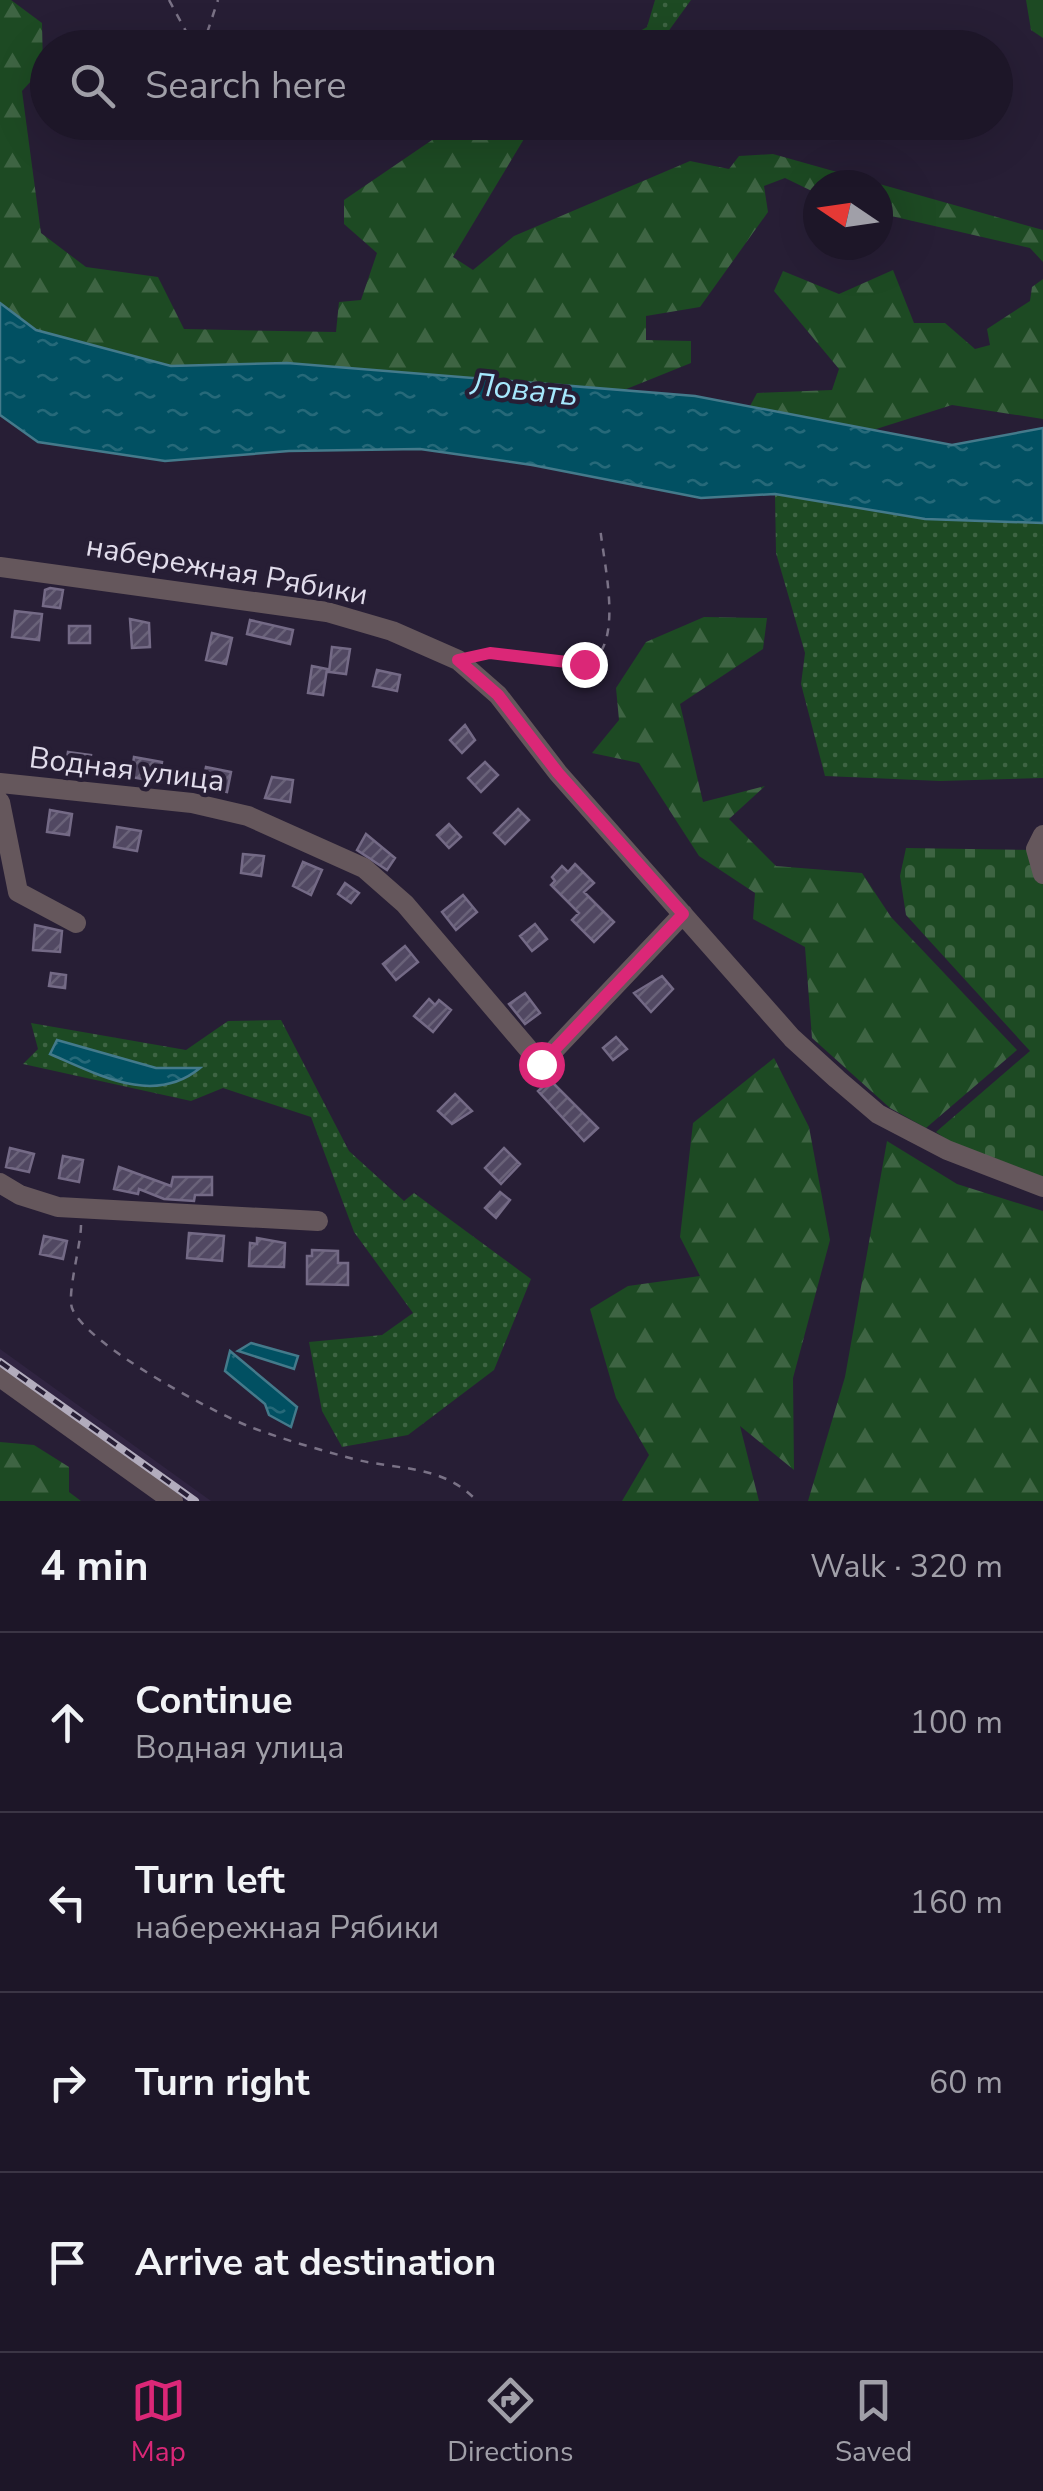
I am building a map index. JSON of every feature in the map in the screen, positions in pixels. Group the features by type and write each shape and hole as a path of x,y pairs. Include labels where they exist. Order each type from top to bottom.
{"street":[{"name":"набережная Рябики","path":"0,566 328,612 392,631 458,660 498,695 558,773 792,1038 878,1114 947,1150 1043,1187"},
{"name":"Водная улица","path":"0,782 192,803 248,816 364,868 405,904 541,1064 683,914"},
{"path":"0,802 18,892 76,923"},
{"path":"1043,834 1036,849 1043,874"},
{"path":"0,1183 20,1196 58,1208 318,1221"},
{"path":"0,1378 173,1501"}],"path":[{"path":"169,0 185,30"},
{"path":"208,30 218,0"},
{"path":"458,660 490,653 584,664 596,661 606,647 610,626 600,526"},
{"path":"82,1209 70,1305 82,1326 144,1370 247,1426 355,1460 410,1466 459,1482 476,1501"}],"shaded area":[{"path":"0,1349 211,1501 186,1501 0,1367"}],"green space":[{"path":"0,0 11,0 42,23 42,30 30,30 30,82 22,91 41,233 86,267 158,277 184,329 336,332 339,302 361,300 377,253 344,224 344,200 432,140 523,140 453,257 473,270 514,236 690,161 729,169 739,156 773,154 830,170 803,170 803,187 785,178 764,186 768,212 700,307 646,316 646,340 691,341 691,363 619,392 287,363 171,366 36,330 0,303"},
{"path":"655,0 691,0 669,30 642,30 647,27"},
{"path":"1026,0 1043,0 1043,38 1031,30"},
{"path":"893,188 1043,230 1043,262 1030,248 893,216"},
{"path":"893,270 914,323 945,323 975,349 990,345 987,329 1030,301 1032,287 1043,279 1043,419 952,405 873,430 750,406 757,393 832,390 839,369 774,291 783,271 839,294"},
{"path":"775,494 925,519 1043,523 1043,778 940,781 825,776 801,684 805,653 776,553"},
{"path":"704,617 767,618 763,649 680,704 703,802 765,786 729,819 776,866 862,873 891,917 1017,1050 926,1128 890,1108 812,1038 805,947 753,919 755,893 699,856 639,763 592,753 619,720 616,688 646,642"},
{"path":"1043,846 1043,1177 954,1145 936,1132 1030,1051 906,915 900,876 906,848 1041,850"},
{"path":"281,1020 349,1151 404,1201 414,1193 531,1279 494,1370 408,1435 342,1447 322,1411 309,1342 382,1335 413,1313 354,1232 311,1117 223,1088 191,1101 23,1064 38,1049 31,1023 186,1050 228,1021"},
{"path":"774,1058 809,1127 830,1240 793,1378 794,1470 740,1426 759,1501 622,1501 649,1455 616,1398 590,1309 628,1286 700,1276 680,1237 693,1123"},
{"path":"887,1141 957,1184 1043,1211 1043,1501 808,1501 845,1377"},
{"path":"0,1442 34,1445 69,1467 69,1492 81,1501 0,1501"}],"water":[{"name":"Ловать","path":"0,303 36,330 171,366 287,363 695,396 952,445 1043,428 1043,523 925,519 775,494 701,498 532,465 420,449 289,451 165,461 38,442 0,415"},
{"path":"57,1040 156,1068 200,1068 164,1085 126,1083 50,1054"},
{"path":"251,1343 298,1356 294,1369 238,1351"},
{"path":"230,1351 297,1407 291,1427 269,1415 265,1404 225,1371"}],"building":[{"path":"45,590 63,590 60,608 43,606"},
{"path":"15,611 42,614 39,640 12,637"},
{"path":"130,619 149,623 150,647 132,648"},
{"path":"250,620 293,630 290,644 247,634"},
{"path":"69,626 90,626 90,643 69,643"},
{"path":"212,633 232,638 226,664 206,660"},
{"path":"332,647 350,649 346,674 329,672"},
{"path":"312,666 327,669 323,695 308,693"},
{"path":"377,670 400,675 397,691 373,686"},
{"path":"465,725 475,740 462,753 450,740"},
{"path":"68,752 91,755 88,775 65,772"},
{"path":"134,757 162,762 159,782 131,777"},
{"path":"485,762 498,775 481,792 468,778"},
{"path":"206,767 231,772 227,792 202,787"},
{"path":"272,777 293,780 290,802 265,798"},
{"path":"518,809 529,820 505,844 494,833"},
{"path":"50,810 72,814 69,835 47,832"},
{"path":"449,824 461,837 449,848 437,835"},
{"path":"117,827 141,831 137,851 114,847"},
{"path":"366,834 395,858 387,870 357,850"},
{"path":"243,854 264,856 261,876 241,873"},
{"path":"303,862 322,870 311,895 293,886"},
{"path":"575,864 594,883 584,892 614,922 594,942 572,920 579,913 551,885 555,881 552,877 562,866 568,872"},
{"path":"345,883 359,893 351,903 338,894"},
{"path":"463,895 477,912 456,930 442,912"},
{"path":"535,924 547,939 532,951 520,936"},
{"path":"35,925 62,931 60,952 33,950"},
{"path":"405,946 418,962 396,980 383,964"},
{"path":"51,973 66,975 65,988 49,986"},
{"path":"662,976 673,989 651,1012 634,993"},
{"path":"525,993 540,1013 525,1024 509,1004"},
{"path":"429,999 435,1005 439,1000 451,1010 433,1032 414,1016"},
{"path":"616,1037 627,1049 613,1060 603,1048"},
{"path":"550,1080 598,1128 584,1141 538,1091"},
{"path":"455,1094 472,1111 452,1124 438,1111"},
{"path":"10,1148 34,1154 29,1172 6,1167"},
{"path":"504,1148 520,1164 501,1184 485,1168"},
{"path":"63,1156 83,1160 79,1182 59,1178"},
{"path":"119,1167 171,1186 173,1177 212,1177 212,1195 195,1195 194,1201 164,1199 139,1189 138,1194 114,1189"},
{"path":"500,1192 510,1200 496,1218 485,1208"},
{"path":"189,1233 224,1236 222,1261 187,1258"},
{"path":"44,1236 67,1241 63,1259 40,1254"},
{"path":"257,1238 285,1243 284,1267 249,1266 250,1243 257,1244"},
{"path":"312,1250 338,1251 338,1263 348,1263 348,1285 307,1284 307,1256 312,1256"}],"railway":[{"path":"0,1362 195,1501"}],"route":[{"path":"541,1064 683,914 558,773 498,695 458,660 490,653 584,664"}]}
